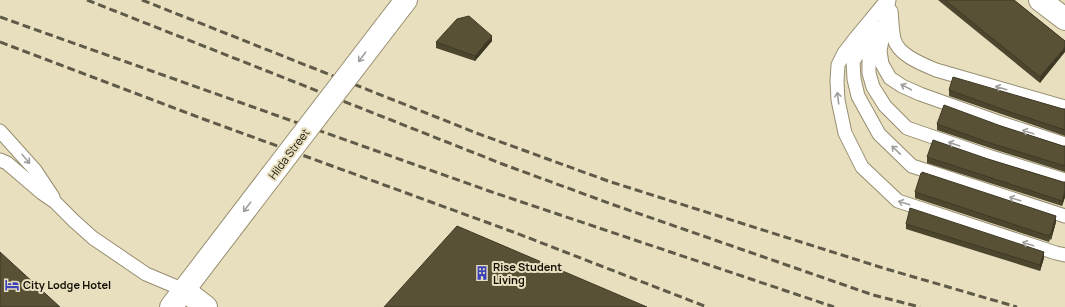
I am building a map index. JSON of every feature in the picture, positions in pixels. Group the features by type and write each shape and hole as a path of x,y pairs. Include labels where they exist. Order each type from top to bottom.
{"street":[{"name":"Hilda Street","path":"178,299 406,0"},
{"path":"1040,0 1065,19"},
{"path":"178,299 206,307"}],"lane":[{"path":"888,0 895,41 903,52 921,63 936,70 1065,107"},
{"path":"888,0 880,51 882,64 890,78 902,86 920,94 1065,144"},
{"path":"888,0 869,56 869,73 873,87 884,106 907,128 991,157 1065,180"},
{"path":"888,0 853,62 854,79 858,96 879,134 912,166 1065,216"},
{"path":"888,0 854,40 844,53 838,65 836,81 838,100 845,133 862,167 898,201 1065,255"},
{"path":"0,130 35,170 56,202 74,221 92,238 146,274 178,299"},
{"path":"0,160 56,202"}],"building":[{"path":"945,0 1014,0 1065,41 1065,47 1040,77"},
{"path":"469,16 492,36 475,56 436,42 457,19"},
{"path":"953,77 1065,109 1065,130 949,90"},
{"path":"944,105 1001,126 1065,146 1065,166 993,144 937,124"},
{"path":"933,140 988,159 1065,182 1065,191 1062,201 927,157"},
{"path":"922,172 1056,216 1051,234 1049,236 915,192"},
{"path":"910,208 1044,252 1040,265 906,224"},
{"name":"Rise Student Living","path":"457,226 647,307 384,307"},
{"path":"0,252 60,307 0,307"}],"railway":[{"path":"87,0 505,165 614,205 873,295 920,307"},
{"path":"142,0 479,134 608,181 883,268 1017,307"},
{"path":"0,17 489,191 834,307"},
{"path":"0,42 206,120 516,233 707,307"}],"place":[{"name":"Rise Student Living","path":"482,273"},
{"name":"City Lodge Hotel","path":"12,285"}]}
